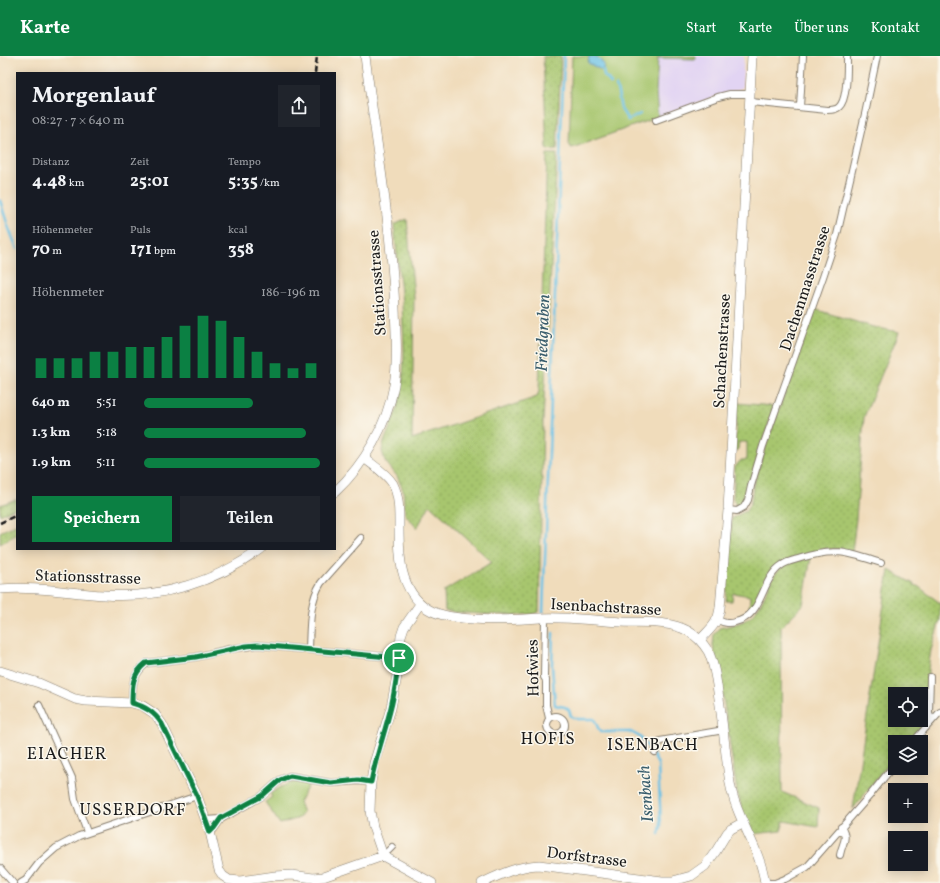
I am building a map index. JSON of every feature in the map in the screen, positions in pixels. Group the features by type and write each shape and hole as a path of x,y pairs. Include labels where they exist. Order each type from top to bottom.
{"street":[{"name":"Stationsstrasse","path":"336,491 343,485 364,458 381,427 394,385 396,349 394,281 365,56"},
{"name":"Schachenstrasse","path":"718,620 728,510 751,98 752,56"},
{"path":"800,107 803,56"},
{"path":"656,120 730,94 800,107 833,110 839,107 844,100 847,56"},
{"name":"Dachenmasstrasse","path":"728,510 737,510 744,507 748,500 763,446 823,278 837,235 877,56"},
{"name":"Isenbachstrasse","path":"364,458 382,471 392,482 398,501 402,571 407,585 420,604 430,610 457,618 570,618 662,624 688,631 700,640 707,650 713,665 724,730 730,785 742,823 759,855 767,883"},
{"path":"309,649 313,599 316,590 361,538"},
{"name":"Stationsstrasse","path":"0,589 34,589 124,596 158,593 190,585 222,574 260,550"},
{"path":"700,640 718,620 724,623 729,623 747,618 758,604 769,578 781,566 789,562 816,553 840,551 881,563"},
{"path":"420,604 404,627 401,636 397,676 391,708 374,763 371,782 370,811 373,827 388,851 432,883"},
{"name":"Hofwies","path":"545,618 544,677 546,680 546,705 549,718"},
{"path":"132,703 135,674 146,663 196,657 252,646 309,649 399,658"},
{"path":"0,671 39,683 76,699 86,701 132,703 143,706 155,714 162,724 197,796 210,832 219,870 229,881 292,875 313,880 340,872 388,851"},
{"path":"930,677 929,712 931,722"},
{"path":"39,705 72,778 76,798 87,832"},
{"path":"919,735 940,712"},
{"path":"655,752 660,741 724,730"},
{"path":"767,883 775,883 785,880 807,867 888,773"},
{"path":"206,820 221,818 262,796 280,780 290,776 331,783 358,780 371,782"},
{"path":"21,883 26,880 39,863 56,848 87,832 197,796"},
{"path":"210,832 221,818"},
{"name":"Dorfstrasse","path":"482,883 516,868 539,865 662,882 692,879 709,861 727,833 742,823"},
{"path":"840,856 841,846 846,838 841,827"},
{"path":"0,868 13,883"}],"shaded area":[{"path":"658,56 744,56 742,88 658,117 656,92"}],"green space":[{"path":"543,56 561,56 557,149 547,150"},
{"path":"572,56 696,56 696,59 658,58 656,92 658,117 572,148 569,146"},
{"path":"547,154 557,154 543,421 539,612 533,614 509,615 445,611 444,591 492,562 430,505 417,528 405,514 403,490 397,476 385,461 382,451 397,409 403,382 404,349 402,303 394,225 407,219 414,298 412,439 537,397 539,391"},
{"path":"814,309 873,327 899,332 864,417 852,552 841,549 823,549 778,565 751,611 749,611 750,596 733,593 732,601 726,601 732,518 746,511 751,502 753,486 763,455"},
{"path":"737,403 774,406 746,499 738,506 733,499 735,467 741,460 747,460 747,442 739,442 738,449 735,452"},
{"path":"16,499 16,507 0,515 0,505"},
{"path":"16,524 16,535 0,544 0,532"},
{"path":"811,557 803,605 781,627 782,792 819,808 818,827 784,821 781,831 753,834 744,815 737,792 719,670 713,646 714,635 719,628 739,623 751,617 759,606 776,573 780,569 791,563"},
{"path":"889,570 919,587 940,603 940,620 931,650 928,669 928,687 888,687 888,727 921,727 915,735 888,735 888,765 853,809"},
{"path":"297,782 309,784 299,802 303,813 299,818 280,824 265,802 272,797 270,794 276,790"}],"water":[{"path":"589,56 596,56 604,64 603,70 588,63"}],"waterway":[{"name":"Friedgraben","path":"543,612 564,56"},
{"path":"603,70 604,76 611,84"},
{"path":"616,86 621,109 628,120 640,114"},
{"path":"0,200 16,246"},
{"name":"Isenbach","path":"553,633 552,665 555,705 565,707 569,710 571,716 577,719 594,719 600,732 631,732 640,737 647,745 658,764 661,826 659,834"}],"railway":[{"path":"315,72 317,56"},
{"path":"0,523 16,515"}],"district":[{"name":"HOFIS","path":"548,738"},
{"name":"ISENBACH","path":"653,744"},
{"name":"EIACHER","path":"67,753"},
{"name":"USSERDORF","path":"133,809"}],"route":[{"path":"258,645 399,658 391,708 374,763 371,782 358,780 331,783 290,776 280,780 262,796 221,818 210,832 197,796 162,724 155,714 149,709 132,703 135,674 146,663 196,657 246,646 258,645"}]}
